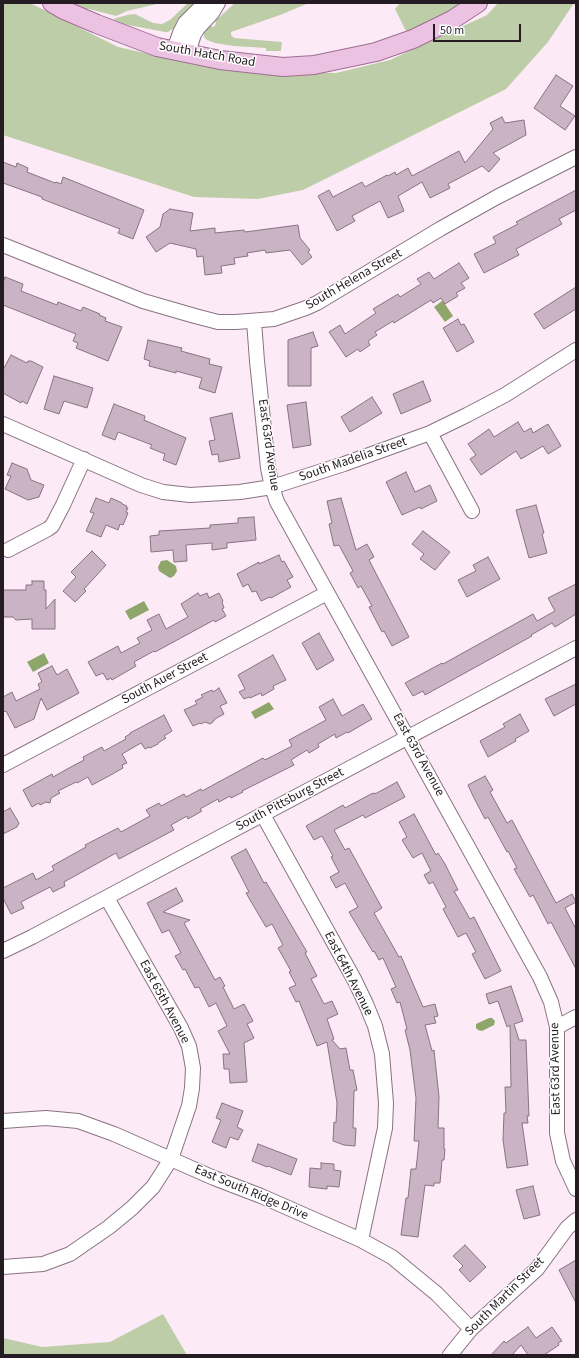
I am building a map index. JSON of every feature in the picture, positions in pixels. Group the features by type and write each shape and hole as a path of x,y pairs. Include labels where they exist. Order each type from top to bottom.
{"main road":[{"name":"South Hatch Road","path":"52,3 96,24 157,47 220,60 276,66 314,66 376,52 413,39 452,20 478,3"}],"street":[{"path":"181,52 180,32 185,22 205,3"},
{"path":"181,52 198,28 212,13 218,3"},
{"name":"South Helena Street","path":"3,245 144,301 195,316 218,322 274,319 317,303 440,229 497,197 576,157"},
{"name":"East 63rd Avenue","path":"254,321 256,361 268,468 272,487 282,513 408,737 540,977 551,1002 558,1027 557,1133 563,1160 576,1189"},
{"name":"South Madelia Street","path":"3,424 142,485 163,492 176,495 190,495 240,492 272,487 430,434 500,398 576,350"},
{"path":"430,434 472,511"},
{"path":"8,550 52,526 84,459"},
{"name":"South Auer Street","path":"3,765 327,593"},
{"name":"South Pittsburg Street","path":"3,951 107,898 220,836 263,815 576,648"},
{"name":"East 64th Avenue","path":"263,815 355,981 366,1004 382,1054 386,1103 385,1128 361,1240"},
{"name":"East 65th Avenue","path":"3,1267 43,1264 70,1254 132,1208 153,1187 171,1159 184,1124 192,1088 193,1068 189,1046 181,1028 107,898"},
{"path":"558,1027 576,1017"},
{"name":"East South Ridge Drive","path":"3,1121 46,1118 78,1121 114,1134 361,1240 392,1257 437,1294 471,1329"},
{"name":"South Martin Street","path":"450,1355 471,1329 538,1269 567,1228 576,1220"}],"shaded area":[{"path":"3,3 30,3 118,47 192,64 263,72 336,73 390,60 487,15 498,3 574,3 548,42 506,89 303,190 258,199 194,197 3,135"},
{"path":"72,3 161,3 127,11 116,16 89,9 81,10"},
{"path":"188,3 197,3 175,31 172,29 165,32 123,24 113,19 135,14 153,23 162,24 170,20"},
{"path":"235,3 309,3 231,32 231,35 234,38 282,42 281,51 266,51 266,48 215,43 204,37 204,32 209,25 213,27 215,26 215,21"},
{"path":"400,3 464,3 440,19 407,33 395,9"},
{"path":"442,301 453,316 445,322 434,307"},
{"path":"167,560 176,566 177,571 174,576 170,578 159,571 158,567 161,561"},
{"path":"144,601 149,610 130,620 125,611"},
{"path":"44,653 49,663 33,672 27,662"},
{"path":"269,702 274,709 255,719 251,712"},
{"path":"492,1018 495,1021 494,1025 482,1031 476,1028 476,1024"},
{"path":"163,1314 187,1355 3,1355 3,1338 42,1347 110,1342"}],"building":[{"path":"556,75 573,86 560,106 575,116 565,130 534,108"},
{"path":"502,117 505,123 524,120 526,135 493,153 500,159 489,172 482,166 448,184 450,188 430,198 422,182 398,196 404,211 388,218 380,201 352,216 355,221 337,231 318,196 329,190 333,197 362,182 365,187 387,175 388,176 395,172 396,175 408,168 412,176 459,151 465,163 493,129 490,123"},
{"path":"3,162 16,167 17,163 28,168 27,172 55,183 61,184 63,177 144,210 133,239 118,233 120,229 42,199 42,197 3,183"},
{"path":"576,190 576,210 559,219 562,224 516,249 519,255 484,273 474,254 496,243 493,237 518,224 516,222"},
{"path":"170,209 193,213 190,231 215,228 215,233 244,230 245,232 298,225 300,238 310,250 308,252 312,257 302,265 290,250 266,253 265,250 247,253 248,256 234,258 235,264 221,266 222,273 205,275 203,256 197,257 196,249 170,243 156,252 146,237 160,227 163,214"},
{"path":"459,263 469,278 461,283 465,288 456,293 458,296 445,304 441,298 433,303 431,300 394,323 393,321 375,332 377,335 368,341 370,345 360,352 358,349 346,357 329,332 340,325 345,334 376,313 373,309 398,294 400,297 421,284 417,279 429,272 434,279"},
{"path":"5,277 23,284 21,291 57,305 58,302 81,311 83,307 100,314 99,315 106,318 105,321 122,327 108,361 76,348 78,343 73,341 76,334 3,305 3,283"},
{"path":"576,287 576,309 544,329 534,314"},
{"path":"458,319 461,325 464,324 474,342 457,352 443,328"},
{"path":"313,332 318,346 311,348 311,386 288,386 288,340"},
{"path":"148,340 182,348 181,351 210,359 209,364 222,367 215,393 199,388 202,378 149,366 150,361 144,359"},
{"path":"11,355 27,363 28,361 31,361 43,367 27,404 22,401 21,403 3,393 3,370"},
{"path":"54,376 93,388 87,408 64,401 59,414 44,409"},
{"path":"423,381 431,401 401,414 393,394"},
{"path":"372,397 382,413 350,432 341,417"},
{"path":"306,402 311,445 293,448 287,405"},
{"path":"114,404 145,416 144,420 186,438 176,465 163,460 165,454 150,448 152,445 118,432 115,440 102,435"},
{"path":"232,413 240,458 219,462 218,454 212,455 209,441 215,440 210,418"},
{"path":"518,422 524,432 531,428 533,433 548,424 561,446 548,454 543,446 521,459 516,451 481,475 470,459 476,455 468,444 489,429 494,437"},
{"path":"12,463 27,469 31,480 44,485 39,497 28,500 5,489 11,476 7,475"},
{"path":"406,472 415,492 430,485 437,501 421,509 420,507 402,515 386,482"},
{"path":"96,498 109,503 111,498 122,503 127,506 126,508 128,508 126,512 128,513 123,525 120,524 118,530 106,525 101,537 86,531 94,513 90,512"},
{"path":"341,498 356,550 367,544 374,557 369,560 409,637 392,646 384,631 382,632 369,607 372,606 361,586 358,588 350,573 353,571 339,545 334,546 329,524 332,523 327,501"},
{"path":"536,505 544,533 542,534 547,553 529,558 516,510"},
{"path":"254,517 256,540 227,543 227,548 212,550 212,543 186,545 187,561 174,562 173,550 151,552 150,536 159,535 159,531 210,528 210,525 238,523 238,518"},
{"path":"423,531 450,552 435,570 420,559 424,554 412,544"},
{"path":"92,551 106,565 84,589 86,591 75,602 63,591 76,577 71,572"},
{"path":"279,555 282,562 284,561 293,577 287,580 291,587 271,598 270,597 261,601 256,591 252,592 248,584 243,587 237,574 259,562 259,564"},
{"path":"488,557 500,579 467,597 458,580 476,571 473,565"},
{"path":"32,581 44,581 44,590 46,590 46,609 55,599 55,629 32,629 32,619 16,620 13,617 3,617 3,590 26,590 26,585 32,585"},
{"path":"576,584 576,614 555,627 552,623 531,635 532,636 425,695 423,691 413,696 405,683 442,663 443,664 533,614 537,621 555,611 548,598"},
{"path":"198,593 200,596 207,593 209,598 219,593 223,601 224,608 222,609 226,616 215,622 214,620 134,662 136,666 112,680 111,678 107,680 103,673 96,676 88,662 118,646 121,653 140,643 137,638 152,630 147,620 159,614 166,629 188,617 181,604"},
{"path":"319,633 334,660 317,670 302,643"},
{"path":"273,655 286,680 273,686 274,689 262,696 261,693 244,699 239,692 245,689 238,675"},
{"path":"52,666 57,675 67,669 79,693 47,710 41,698 34,719 15,728 6,711 3,712 3,697 12,692 16,701 40,689 38,684 42,682 38,673"},
{"path":"576,684 576,704 554,716 545,699"},
{"path":"219,688 227,703 220,706 224,714 210,724 205,722 193,726 184,710 197,704 195,701 203,697 201,695 212,690 213,692"},
{"path":"333,699 342,716 363,704 372,719 336,738 335,734 318,744 319,747 309,753 307,750 291,760 294,765 231,798 230,796 219,802 218,799 200,809 202,811 188,819 187,816 171,825 174,830 119,859 116,853 64,882 65,886 53,892 50,887 21,902 24,908 11,914 3,898 3,888 33,873 36,880 54,870 52,866 86,847 85,845 118,828 121,832 150,816 146,810 159,803 161,806 184,794 186,797 201,789 202,791 263,758 265,760 292,746 289,740 326,720 319,707"},
{"path":"520,714 529,731 515,739 516,741 488,757 480,741 505,727 503,724"},
{"path":"164,715 172,731 164,736 166,738 158,744 145,749 141,743 122,754 127,763 122,765 123,768 92,785 88,777 77,783 76,782 58,791 60,793 51,798 50,803 46,802 40,805 39,803 32,807 23,790 52,774 53,777 84,760 83,757 102,747 104,751 126,739 125,737 130,733"},
{"path":"485,776 493,790 490,792 507,823 512,820 556,903 572,894 576,902 565,908 576,929 576,969 551,922 548,924 533,895 530,897 514,869 517,868 508,851 507,852 488,817 485,819 473,796 468,785"},
{"path":"397,782 405,797 365,818 363,815 334,830 345,850 349,848 382,908 374,913 399,957 401,956 423,1007 435,1004 438,1016 434,1017 436,1023 425,1025 432,1051 434,1050 439,1097 438,1128 444,1128 445,1149 444,1160 442,1160 440,1183 434,1183 434,1186 425,1185 418,1237 401,1235 406,1198 408,1198 411,1169 416,1169 419,1141 414,1141 416,1098 410,1050 405,1030 407,1029 400,1002 397,1003 391,989 396,987 383,958 379,960 374,951 373,952 349,912 358,907 345,883 336,888 330,877 339,872 331,857 333,856 322,836 314,840 306,826 343,805 345,808"},
{"path":"10,808 19,823 17,827 3,834 3,812"},
{"path":"414,814 436,855 438,853 445,864 458,890 454,891 470,919 474,917 501,971 485,979 472,954 476,952 466,933 458,937 443,909 446,907 433,882 429,884 424,875 431,871 422,853 413,858 402,840 407,837 399,822"},
{"path":"246,849 264,883 266,882 307,952 305,953 317,976 311,979 324,1004 332,1001 338,1014 327,1019 334,1039 332,1040 340,1049 346,1048 350,1070 353,1070 357,1090 354,1091 353,1128 356,1128 355,1146 344,1145 333,1141 337,1103 327,1042 317,1046 299,1001 296,1002 289,988 296,985 289,972 291,971 278,948 283,945 272,924 266,927 246,893 249,892 231,857"},
{"path":"176,888 183,901 163,912 190,920 184,923 215,980 220,977 225,986 223,987 234,1009 244,1004 253,1021 247,1024 254,1038 244,1043 247,1082 230,1083 229,1069 224,1069 223,1054 230,1054 218,1031 227,1026 216,1003 209,1007 199,987 195,988 185,969 183,970 175,956 181,953 169,930 162,933 147,903"},
{"path":"511,986 523,1021 514,1024 519,1040 526,1040 529,1116 527,1116 528,1123 522,1123 528,1165 507,1168 503,1140 504,1113 506,1113 505,1087 511,1087 510,1025 507,1027 498,1001 489,1004 486,994"},
{"path":"222,1103 243,1111 237,1127 243,1130 238,1140 230,1137 226,1148 212,1142 221,1120 216,1118"},
{"path":"258,1144 297,1159 291,1175 252,1161"},
{"path":"321,1163 334,1164 334,1170 341,1171 339,1187 327,1186 327,1189 309,1187 310,1168 321,1169"},
{"path":"533,1186 540,1215 524,1219 516,1190"},
{"path":"465,1245 486,1267 470,1282 459,1270 463,1266 453,1256"},
{"path":"576,1260 576,1303 559,1270"},
{"path":"528,1327 536,1338 552,1327 562,1341 558,1343 559,1345 544,1355 528,1355 521,1345 512,1355 491,1355 504,1341 506,1343"}]}
